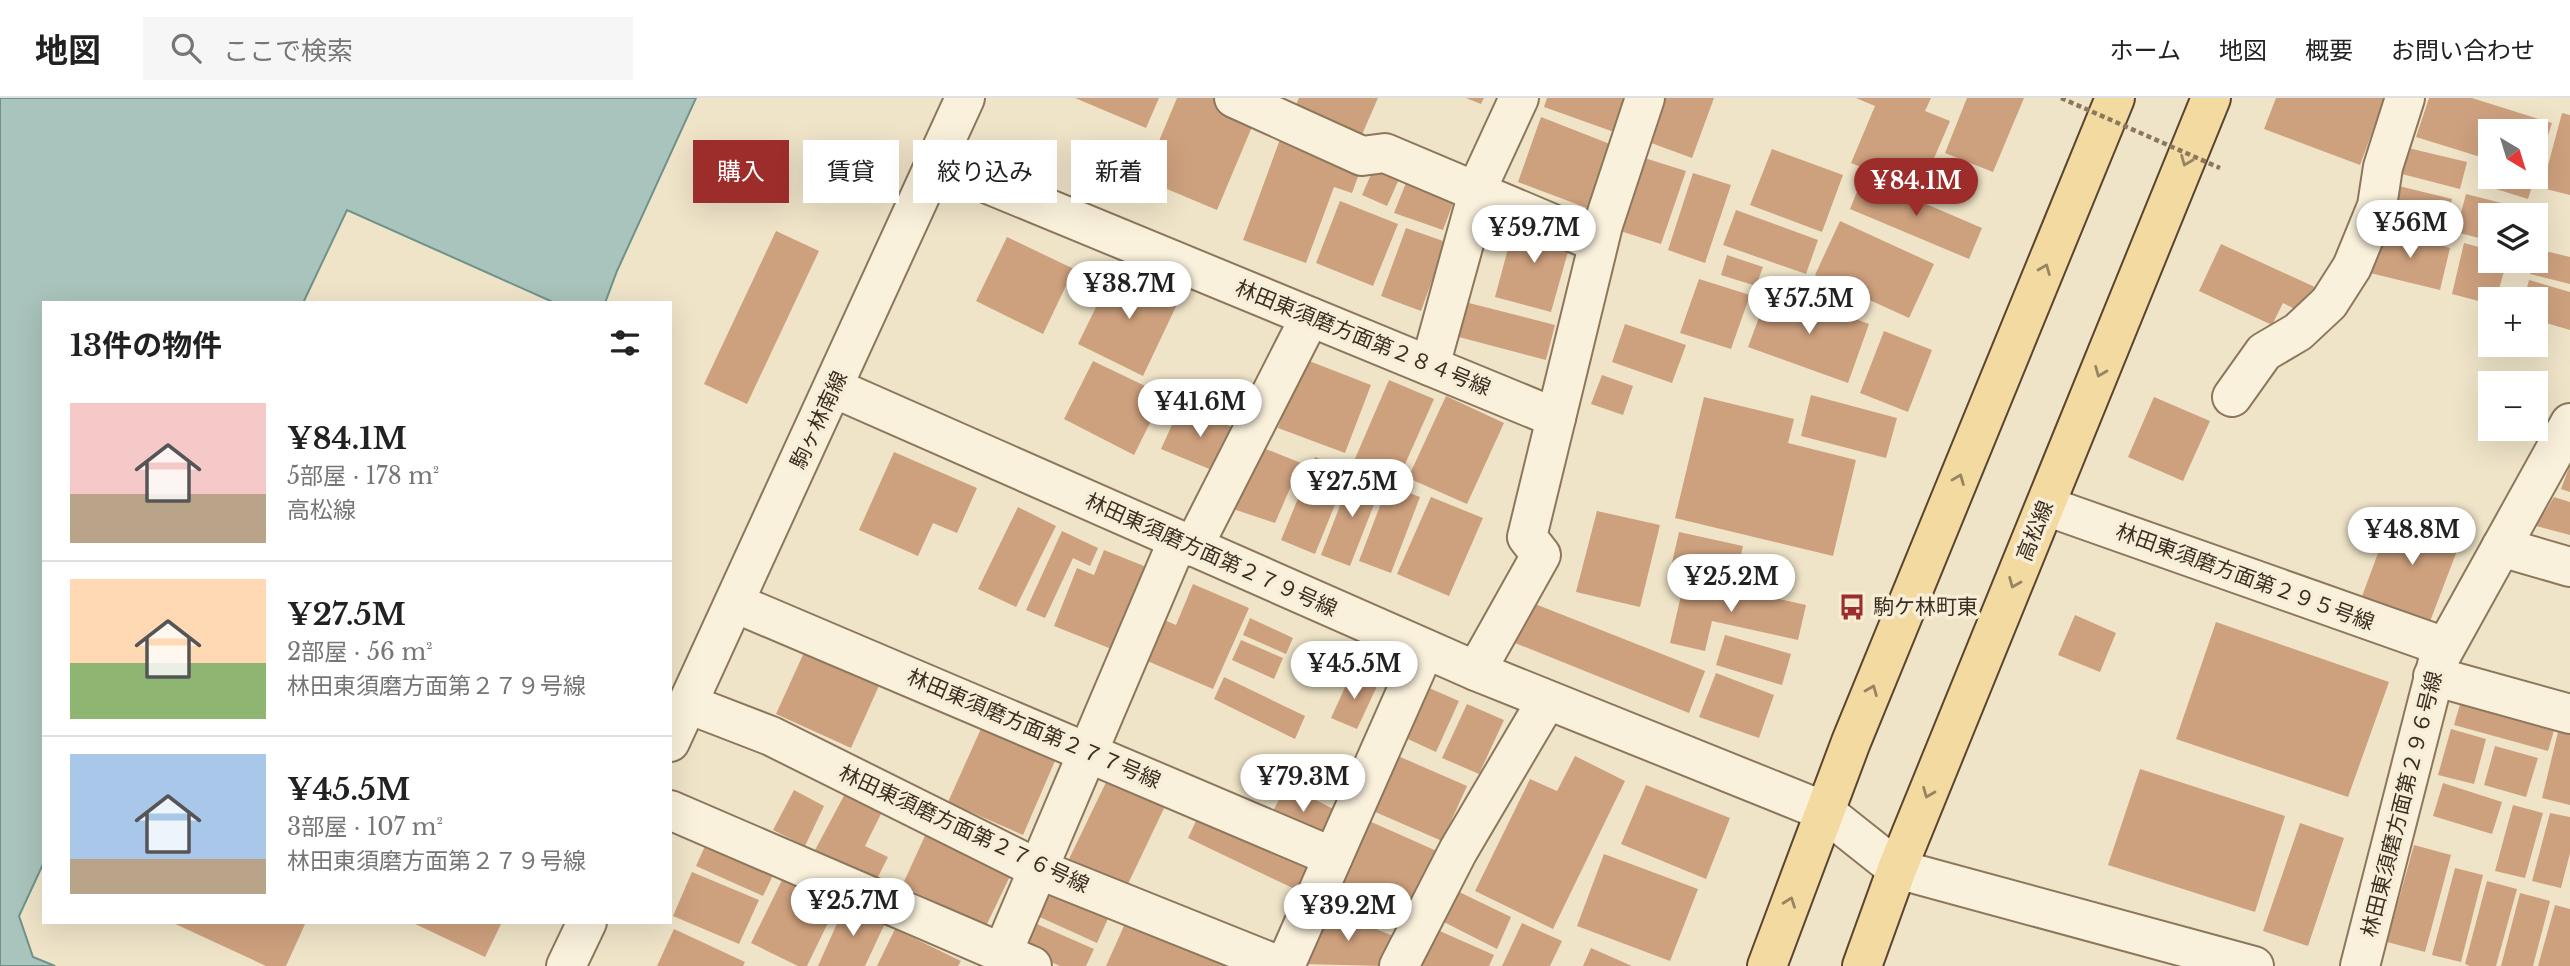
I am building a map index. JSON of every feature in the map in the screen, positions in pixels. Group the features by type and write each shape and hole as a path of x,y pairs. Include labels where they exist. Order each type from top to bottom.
{"main road":[{"path":"1767,966 1824,811 2115,98"},
{"name":"高松線","path":"1862,966 1896,869 2211,98"}],"street":[{"name":"駒ヶ林南線","path":"947,140 965,98"},
{"path":"1234,98 1362,156 1385,153 1598,243"},
{"path":"1430,366 1478,192 1519,98"},
{"path":"1476,671 1541,555 1527,537 1598,243 1645,98"},
{"path":"2232,397 2264,352 2298,332 2329,303 2352,267 2377,206 2383,167 2404,98"},
{"name":"駒ヶ林南線","path":"672,738 919,203"},
{"name":"林田東須磨方面第２８４号線","path":"1034,203 1556,418"},
{"path":"672,811 1017,960 1038,869 1089,752 1186,543 1310,317"},
{"name":"林田東須磨方面第２７９号線","path":"834,388 1476,671 1824,811 1896,869"},
{"name":"林田東須磨方面第２９６号線","path":"2360,966 2439,662 2570,423"},
{"name":"林田東須磨方面第２９５号線","path":"2046,506 2570,714"},
{"path":"2501,547 2570,567"},
{"name":"林田東須磨方面第２７７号線","path":"735,603 1333,858"},
{"path":"1282,966 1425,649"},
{"path":"1399,966 1458,851 1547,700"},
{"name":"林田東須磨方面第２７６号線","path":"688,704 771,736 1038,869 1282,966"},
{"path":"1896,869 2254,966"},
{"path":"566,966 586,924"}],"path":[{"path":"2060,98 2220,168"}],"water":[{"path":"0,98 696,98 606,301 551,301 347,210 304,301 42,301 42,866 19,916 33,957 55,966 0,966"}],"building":[{"path":"1075,98 1159,98 1146,128"},
{"path":"1177,98 1218,98 1257,115 1217,210 1167,189 1167,140 1159,140"},
{"path":"1299,98 1378,98 1357,146 1290,118"},
{"path":"1466,98 1484,98 1481,104"},
{"path":"1547,98 1626,98 1614,132 1544,107"},
{"path":"1658,98 1714,98 1692,158 1643,140"},
{"path":"1856,98 1931,98 1925,111 1950,121 1920,191 1851,163 1875,106"},
{"path":"1967,98 2024,98 1993,172 1945,153"},
{"path":"2276,98 2385,98 2360,165 2264,129"},
{"path":"2429,98 2472,98 2539,119 2478,119 2478,156 2416,137"},
{"path":"2562,113 2570,115 2570,195 2546,189 2548,166"},
{"path":"1541,117 1610,144 1587,208 1518,182"},
{"path":"1282,134 1363,163 1352,193 1334,187 1306,263 1243,240"},
{"path":"2404,147 2467,162 2460,189 2398,173"},
{"path":"1772,149 1843,175 1822,232 1750,205"},
{"path":"1379,156 1404,168 1387,206 1362,195"},
{"path":"1638,156 1686,171 1661,244 1614,229"},
{"path":"1693,173 1731,185 1705,263 1668,250"},
{"path":"1409,175 1457,193 1443,230 1394,213"},
{"path":"1863,177 1982,228 1969,259 1850,209"},
{"path":"2395,185 2452,199 2442,239 2384,224"},
{"path":"2496,189 2531,189 2528,199"},
{"path":"2466,194 2501,203 2478,203 2478,238 2456,232"},
{"path":"1340,201 1398,224 1373,286 1316,263"},
{"path":"1736,210 1818,240 1806,274 1723,245"},
{"path":"1516,219 1573,234 1551,312 1495,297"},
{"path":"1840,221 1934,264 1909,318 1815,275"},
{"path":"1406,228 1446,242 1421,311 1381,296"},
{"path":"2380,230 2450,248 2440,290 2370,273"},
{"path":"776,231 819,251 747,404 704,384"},
{"path":"1007,237 1074,269 1043,334 976,301"},
{"path":"2464,243 2478,247 2478,273 2504,273 2499,287 2478,287 2478,301 2452,294"},
{"path":"2221,244 2317,288 2305,314 2283,303 2272,325 2199,291"},
{"path":"2548,252 2570,257 2570,284 2530,274 2548,273"},
{"path":"1727,255 1763,267 1756,286 1721,275"},
{"path":"1116,266 1180,298 1143,376 1078,344"},
{"path":"1699,279 1750,295 1731,349 1680,333"},
{"path":"2529,280 2570,292 2570,330 2548,324 2548,287 2527,287"},
{"path":"1770,288 1869,324 1848,383 1748,347"},
{"path":"1465,302 1555,325 1546,360 1455,336"},
{"path":"1625,324 1686,345 1672,383 1612,362"},
{"path":"1884,331 1932,350 1908,412 1860,393"},
{"path":"1304,359 1371,385 1345,453 1278,428"},
{"path":"1093,361 1164,395 1134,455 1064,419"},
{"path":"1602,375 1633,386 1623,415 1591,404"},
{"path":"1389,380 1434,399 1398,480 1354,461"},
{"path":"1811,395 1897,418 1886,458 1801,436"},
{"path":"1446,396 1504,423 1467,504 1408,478"},
{"path":"1704,397 1794,419 1788,443 1856,460 1833,556 1675,518"},
{"path":"2154,397 2210,421 2183,481 2128,457"},
{"path":"1181,405 1239,430 1219,473 1161,449"},
{"path":"1261,447 1301,463 1275,523 1230,508"},
{"path":"894,452 977,488 957,533 933,523 918,556 859,530"},
{"path":"1315,457 1349,470 1315,554 1281,540"},
{"path":"2570,465 2570,492 2561,489"},
{"path":"1353,472 1382,484 1350,566 1321,555"},
{"path":"1388,485 1420,497 1391,573 1359,561"},
{"path":"1431,497 1483,518 1449,596 1397,574"},
{"path":"2554,497 2570,502 2570,535 2536,526"},
{"path":"1018,507 1056,526 1016,607 978,589"},
{"path":"2394,510 2463,535 2429,624 2361,599"},
{"path":"1597,511 1660,525 1640,607 1576,592"},
{"path":"1062,531 1098,548 1090,566 1073,558 1045,618 1026,610"},
{"path":"1679,532 1743,546 1740,559 1781,568 1775,590 1671,567"},
{"path":"1104,550 1149,568 1114,650 1054,626 1077,568 1094,575"},
{"path":"1685,578 1806,605 1798,640 1712,621 1705,651 1670,643"},
{"path":"1193,584 1249,608 1213,689 1145,660 1162,619 1176,625"},
{"path":"1530,602 1705,671 1689,713 1515,643"},
{"path":"2075,615 2116,633 2100,672 2058,655"},
{"path":"1250,618 1293,638 1286,654 1243,635"},
{"path":"2216,622 2389,682 2348,797 2176,739"},
{"path":"1725,635 1791,654 1782,685 1716,665"},
{"path":"1241,640 1283,658 1274,679 1232,660"},
{"path":"807,646 882,679 851,748 776,714"},
{"path":"1352,672 1378,684 1357,729 1331,718"},
{"path":"1716,673 1774,695 1759,738 1699,717"},
{"path":"1224,677 1305,716 1295,739 1214,699"},
{"path":"1420,684 1459,701 1436,752 1397,734"},
{"path":"2461,701 2555,727 2548,751 2454,725"},
{"path":"1467,704 1504,720 1479,774 1442,758"},
{"path":"984,722 1058,754 1023,835 948,802"},
{"path":"2451,729 2486,739 2474,784 2438,775"},
{"path":"2558,732 2570,734 2570,805 2542,798"},
{"path":"2495,746 2538,758 2526,797 2484,785"},
{"path":"1398,756 1467,786 1442,841 1373,811"},
{"path":"1575,756 1625,781 1553,929 1475,891 1530,779 1557,791"},
{"path":"2140,769 2285,816 2255,912 2108,865"},
{"path":"1110,774 1168,800 1127,886 1069,859"},
{"path":"2443,783 2502,802 2492,834 2433,816"},
{"path":"1287,785 1337,811 1319,844 1269,818"},
{"path":"1646,785 1730,818 1706,879 1621,844"},
{"path":"794,790 824,806 805,846 773,830"},
{"path":"847,790 884,808 865,846 888,857 876,881 815,850"},
{"path":"2513,805 2543,813 2525,878 2495,871"},
{"path":"1203,806 1316,860 1301,892 1188,838"},
{"path":"2550,813 2570,817 2570,853 2561,888 2532,881"},
{"path":"1367,820 1439,852 1404,929 1332,896"},
{"path":"2300,823 2344,838 2308,946 2263,931"},
{"path":"929,827 1014,868 986,926 902,886"},
{"path":"710,835 778,865 763,896 696,866"},
{"path":"2414,845 2451,855 2425,952 2387,942"},
{"path":"1604,854 1698,889 1670,961 1577,926"},
{"path":"2455,868 2483,875 2461,962 2432,955"},
{"path":"787,870 841,896 807,966 798,966 751,943"},
{"path":"692,872 759,900 739,944 673,916"},
{"path":"2487,881 2517,889 2496,966 2470,966 2465,964"},
{"path":"1048,883 1111,912 1097,943 1033,914"},
{"path":"1451,888 1511,917 1497,949 1436,918"},
{"path":"2520,893 2550,901 2533,966 2501,966"},
{"path":"847,901 887,919 865,966 818,966"},
{"path":"2555,905 2570,909 2570,966 2538,966"},
{"path":"1325,908 1398,938 1386,966 1302,964"},
{"path":"1128,917 1237,966 1106,966"},
{"path":"1030,921 1094,949 1086,966 1060,966 1018,948"},
{"path":"1522,923 1562,941 1550,966 1502,966"},
{"path":"175,924 305,924 286,966 266,966"},
{"path":"415,924 501,924 485,957"},
{"path":"1433,928 1494,955 1489,966 1418,966"},
{"path":"674,929 745,962 743,966 657,966"},
{"path":"895,929 961,961 958,966 877,966"},
{"path":"1591,948 1632,966 1583,966"}],"place":[{"name":"駒ケ林町東","path":"1852,607"}]}
